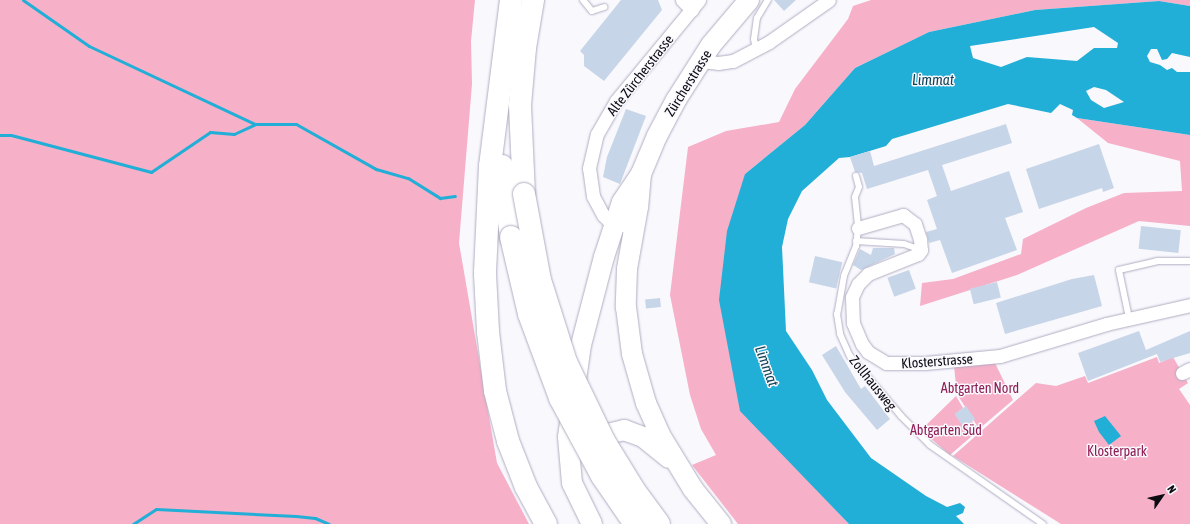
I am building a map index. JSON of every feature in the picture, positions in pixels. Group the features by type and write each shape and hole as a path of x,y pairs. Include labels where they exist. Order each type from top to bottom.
{"highway":[{"path":"511,0 503,45 498,114 490,166 486,260 489,352 498,402 508,441 526,487 546,524"},
{"path":"533,0 525,48 520,106 524,194 540,280 566,362 604,441 634,490 660,524"},
{"path":"498,114 511,237 529,314 560,398 590,457 635,524"}],"main road":[{"name":"Zürcherstrasse","path":"640,174 657,136 700,61 749,0"},
{"path":"592,524 572,483 569,461 568,437 574,387 592,298 614,222 622,202 640,174"},
{"path":"640,174 638,207 633,228 626,288 632,354 646,403 676,462 721,524"},
{"path":"582,505 582,469 585,456 591,446 603,435 618,430 631,432 643,437 676,462"}],"street":[{"path":"682,0 695,5"},
{"path":"700,61 727,62 756,50 830,0"},
{"name":"Alte Zürcherstrasse","path":"633,228 609,221 598,207 589,181 591,157 597,134 616,101 695,5"},
{"path":"857,234 903,215 915,224 921,250"},
{"name":"Klosterstrasse","path":"921,250 868,274 858,284 852,297 853,323 862,344 871,354 886,362 925,363 1000,356 1129,318 1190,305"}],"lane":[{"path":"583,0 592,11 604,7"},
{"path":"756,50 754,39 757,18 768,0"},
{"name":"Zollhausweg","path":"856,176 857,234 844,276 837,314 840,334 850,356 900,416 930,445 1043,524"},
{"path":"857,234 904,244 921,250"},
{"path":"1129,318 1119,270 1157,260 1190,261"}],"green space":[{"path":"0,0 475,0 471,41 472,84 459,243 497,463 529,524 0,524"},
{"path":"871,0 1190,0 1190,6 1159,1 1035,10 929,32 855,68 805,125 745,174 804,476 849,524 738,524 692,465 716,455 701,429 690,395 670,295 688,147 726,131 779,122 795,89 848,19 853,6"},
{"path":"1077,118 1190,135 1190,226 1139,221 1017,275 920,306 922,283 953,279 1021,254 1023,239 1086,208 1124,193 1182,191 1180,161 1108,143"},
{"name":"Klosterpark","path":"1157,357 1159,363 1173,357 1188,383 1179,389 1190,405 1190,524 1061,524 953,456 1036,383 1056,386 1085,376 1088,383"},
{"name":"Abtgarten Nord","path":"994,361 1013,400 979,429 957,394 954,366"},
{"name":"Abtgarten Süd","path":"956,396 963,408 955,414 963,426 972,421 979,430 950,455 921,430"}],"water":[{"name":"Limmat","path":"1159,1 1190,6 1190,57 1172,53 1167,59 1162,60 1157,49 1151,49 1147,56 1150,62 1160,65 1167,70 1172,68 1177,72 1190,72 1190,135 1077,118 1072,115 1073,110 1060,104 1051,113 1008,104 892,139 886,146 850,157 839,158 802,191 788,219 782,247 786,331 812,370 827,400 871,458 926,496 947,507 960,503 965,507 963,513 956,516 964,524 849,524 740,411 719,300 727,231 745,174 805,125 855,68 929,32 1035,10","holes":["1094,27 1118,43 1117,48 1094,48 1077,61 1027,57 1001,67 973,58 970,46","1094,87 1106,90 1124,102 1104,108 1091,100 1086,91"]},
{"path":"1105,416 1121,436 1109,445 1099,432 1094,421"}],"building":[{"path":"621,0 658,0 662,10 604,81 584,66 584,55 580,51"},
{"path":"774,0 796,0 784,11"},
{"path":"626,109 646,116 620,184 603,177 607,157"},
{"path":"1006,124 1012,143 942,165 951,191 1009,171 1023,212 1005,218 1017,250 952,273 940,240 929,243 926,232 937,229 927,200 937,196 928,170 867,189 862,173 855,172 850,157 870,151 874,166"},
{"path":"1099,144 1114,188 1103,192 1102,188 1039,209 1026,169"},
{"path":"1141,226 1181,230 1178,253 1139,249"},
{"path":"873,248 894,248 895,254 861,270 853,265 860,249 871,255"},
{"path":"815,256 842,262 836,289 809,282"},
{"path":"909,270 916,289 894,297 887,278"},
{"path":"1094,275 1102,306 1005,334 996,303 1072,279"},
{"path":"997,282 1001,298 974,304 970,289"},
{"path":"660,298 661,307 646,309 645,300"},
{"path":"1139,331 1146,350 1190,331 1190,353 1160,362 1157,354 1088,381 1078,353"},
{"path":"836,346 861,389 865,386 890,419 877,430 845,392 822,355"},
{"path":"966,406 975,419 964,427 955,414"}],"waterway":[{"path":"23,0 89,46 255,124 296,124 376,169 408,178 440,198 455,196"},
{"path":"0,135 11,135 151,172 210,132 234,134 255,124"},
{"path":"133,524 156,509 296,516 315,518 329,524"}]}
